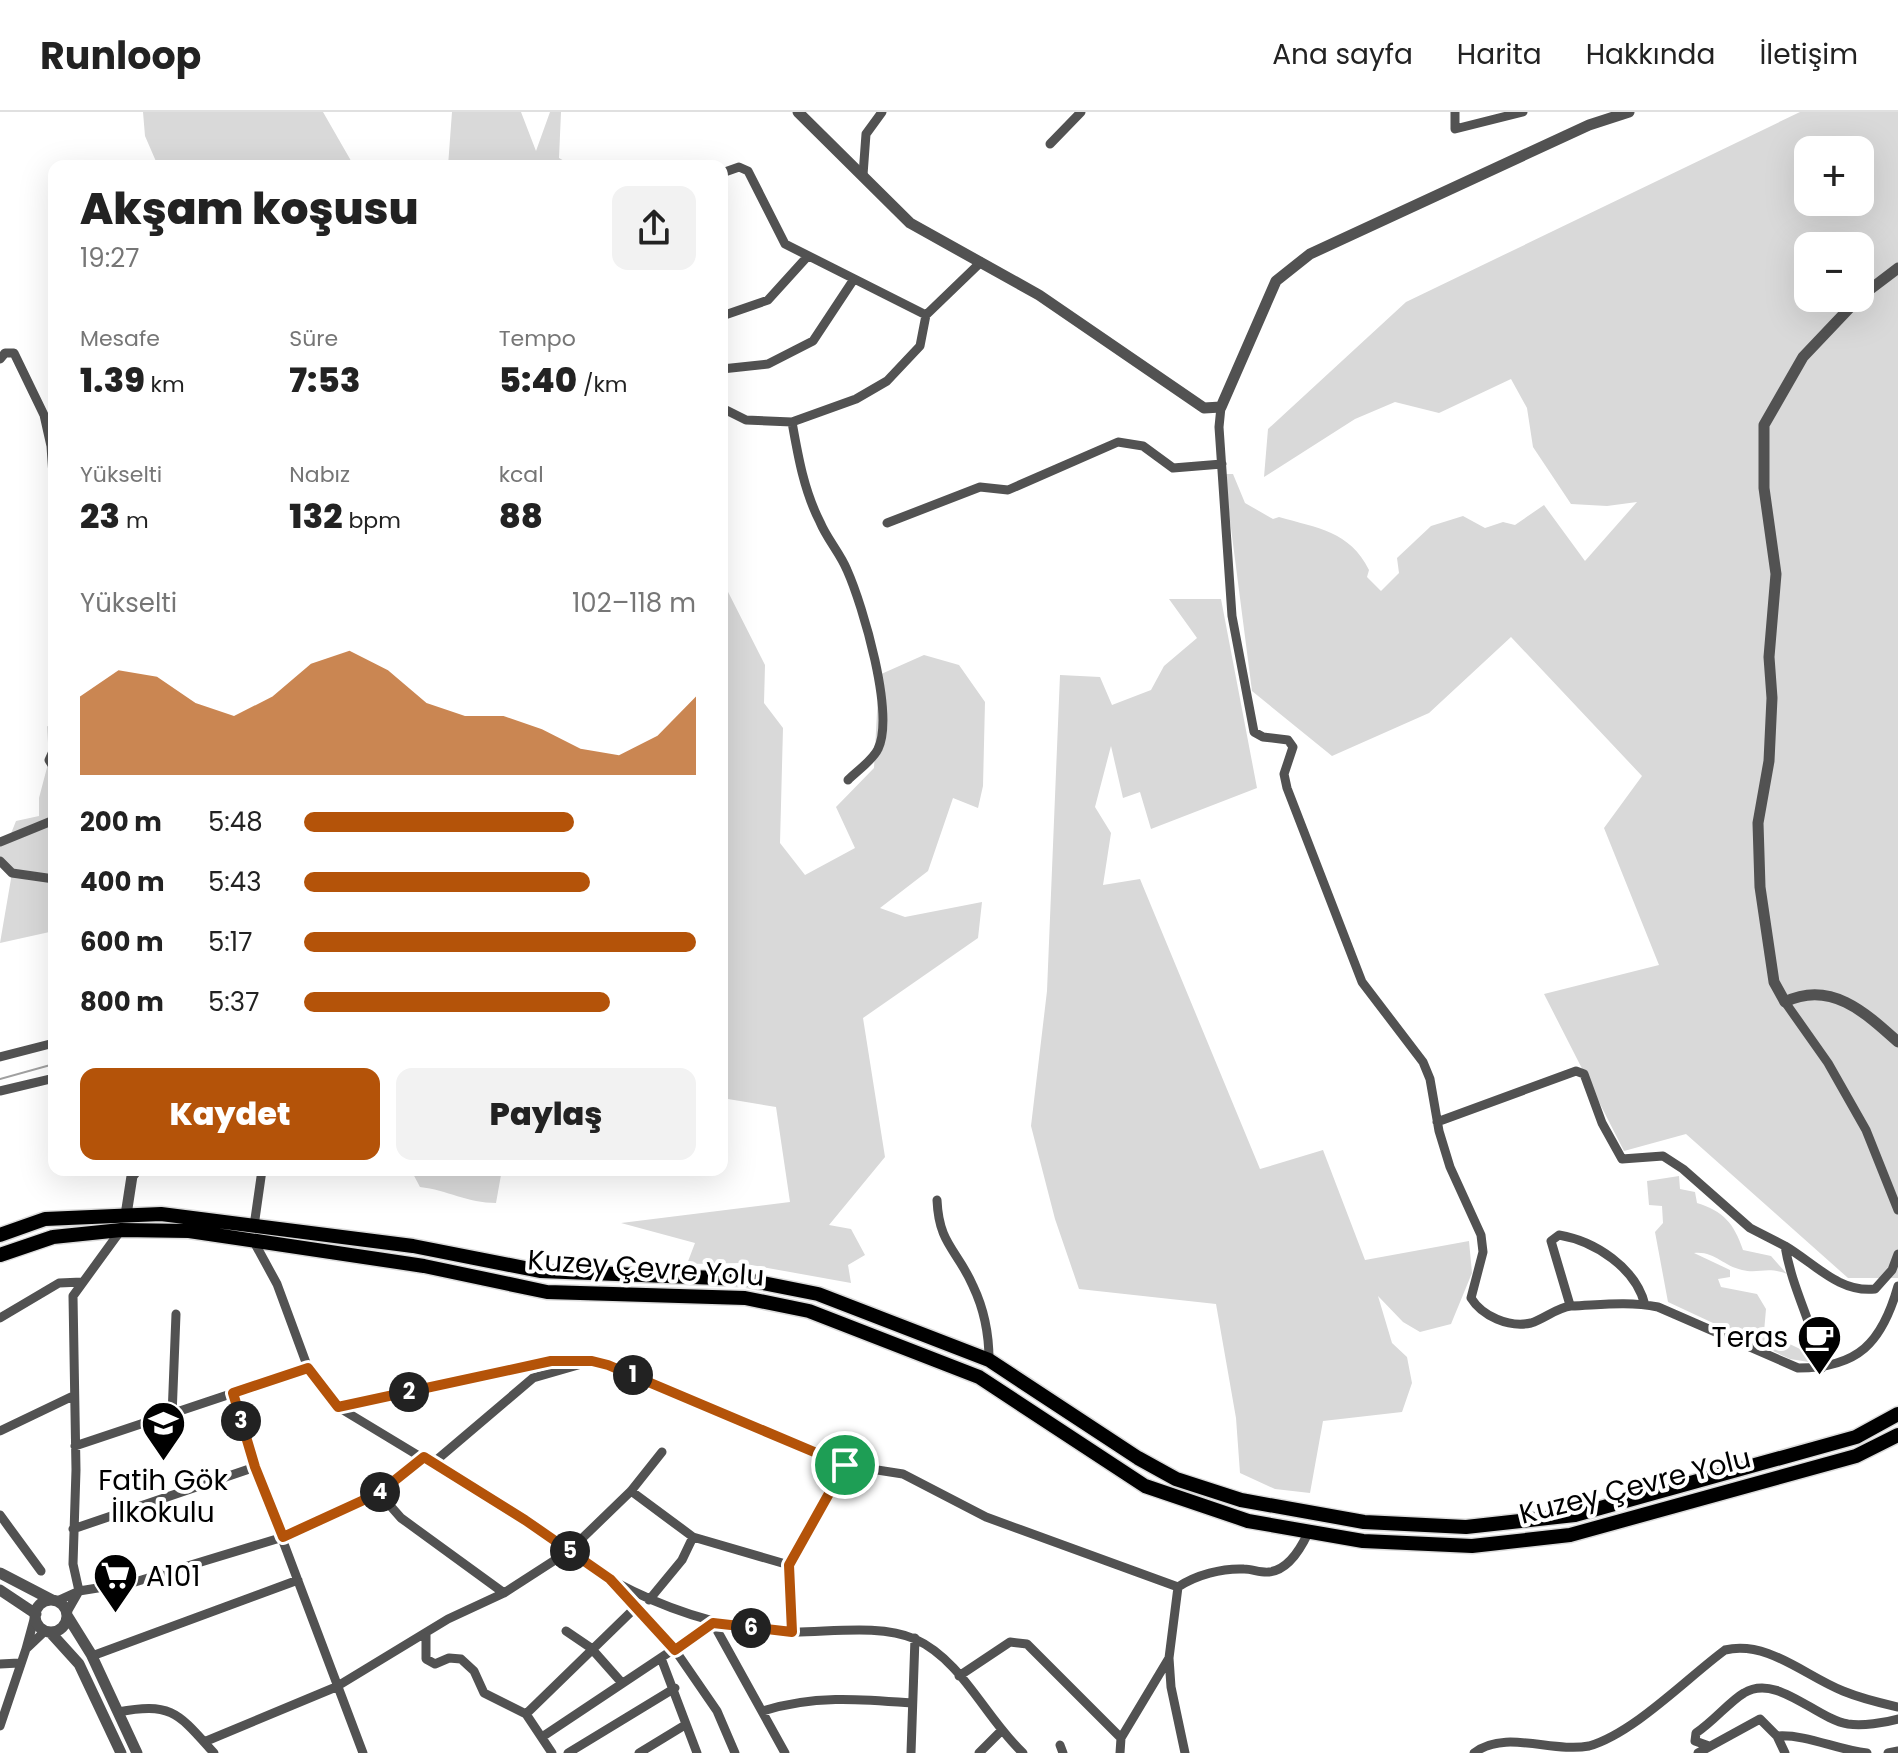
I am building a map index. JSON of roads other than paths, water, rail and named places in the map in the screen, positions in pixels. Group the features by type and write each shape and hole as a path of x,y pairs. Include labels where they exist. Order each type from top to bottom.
{"main road":[{"name":"Kuzey Çevre Yolu","path":"0,1235 45,1219 161,1214 547,1292 745,1298 809,1311 979,1377 1145,1486 1248,1521 1363,1541 1472,1546 1570,1535 1856,1456 1898,1435"},
{"name":"Kuzey Çevre Yolu","path":"0,1255 53,1237 121,1230 254,1233 413,1246 540,1271 743,1279 818,1294 989,1360 1138,1458 1176,1479 1241,1500 1364,1522 1496,1525 1575,1515 1856,1437 1898,1414"}],"street":[{"path":"798,112 832,150 863,175 910,223 1039,295 1204,408 1221,407"},
{"path":"863,175 866,134 882,112"},
{"path":"1050,144 1081,112"},
{"path":"1455,112 1455,129 1523,112"},
{"path":"1629,112 1589,125 1310,254 1276,281 1221,407 1232,616 1254,732 1263,737 1288,740 1293,747 1285,782 1362,982 1423,1062 1450,1167 1481,1235 1483,1252 1471,1298 1477,1308 1504,1322 1530,1323 1570,1305 1609,1302 1645,1305 1798,1368 1822,1368 1834,1366 1874,1343 1898,1286"},
{"path":"728,171 739,167 748,171 785,244 926,315"},
{"path":"728,314 768,300 807,257"},
{"path":"728,411 746,420 792,422 856,399 887,381 920,346 926,315 981,262"},
{"path":"1874,287 1898,268"},
{"path":"728,368 768,364 813,341 854,279"},
{"path":"1846,312 1803,357 1764,425 1764,488 1776,574 1769,657 1769,761 1758,823 1760,887 1774,982 1828,1063 1866,1130 1898,1210"},
{"path":"0,359 5,353 14,353 44,415 48,433"},
{"path":"792,422 811,500 821,526 847,569 875,660 882,728 878,750 848,780"},
{"path":"887,523 980,487 1008,490 1118,442 1143,446 1173,468 1222,464"},
{"path":"0,842 48,822"},
{"path":"0,861 12,873 48,878"},
{"path":"1785,1002 1803,994 1842,999 1898,1042"},
{"path":"0,1057 48,1045"},
{"path":"1437,1122 1576,1071 1584,1074 1602,1123 1622,1159 1663,1156 1683,1169 1750,1228 1813,1262 1835,1282 1860,1291 1875,1289 1892,1270 1898,1254"},
{"path":"0,1091 48,1079"},
{"path":"126,1215 132,1176"},
{"path":"261,1176 254,1233 277,1284 308,1368 338,1407 424,1457 610,1579 649,1600 713,1623 792,1632 896,1634 915,1638 937,1652 959,1676 1000,1732 1023,1753"},
{"path":"937,1200 938,1229 973,1285 989,1334 989,1360"},
{"path":"26,1649 48,1631 64,1626 79,1591 73,1564 73,1296 121,1230"},
{"path":"1570,1305 1551,1241 1559,1235 1582,1239 1613,1259 1641,1289 1645,1305"},
{"path":"1785,1246 1790,1278 1808,1311 1822,1368"},
{"path":"0,1318 59,1283 82,1282"},
{"path":"172,1416 176,1314"},
{"path":"338,1407 551,1361 573,1364"},
{"path":"433,1463 533,1378 592,1361 845,1465 903,1474 986,1517 1178,1587"},
{"path":"75,1446 308,1368"},
{"path":"233,1393 255,1467 363,1753"},
{"path":"0,1431 73,1396"},
{"path":"204,1742 336,1687 426,1633 504,1593 569,1551 631,1491 662,1452"},
{"path":"0,1726 42,1603 79,1591 135,1582 283,1537 379,1493 424,1457"},
{"path":"792,1632 789,1565 845,1465"},
{"path":"73,1529 255,1467"},
{"path":"631,1491 693,1537 789,1565"},
{"path":"379,1493 401,1518 504,1593"},
{"path":"0,1515 41,1571"},
{"path":"1185,1753 1171,1687 1169,1658 1178,1587 1191,1578 1230,1570 1267,1573 1278,1570 1301,1548 1308,1533"},
{"path":"649,1600 682,1560 693,1537"},
{"path":"0,1573 55,1600 67,1615 92,1656 137,1753"},
{"path":"610,1579 675,1650 717,1711 735,1753"},
{"path":"92,1656 298,1580"},
{"path":"0,1590 36,1615 79,1664 121,1753"},
{"path":"526,1714 635,1608"},
{"path":"542,1737 713,1623"},
{"path":"713,1623 785,1753"},
{"path":"566,1631 591,1648 622,1683"},
{"path":"426,1633 426,1659 435,1664 449,1658 461,1659 474,1671 484,1693 526,1714 552,1753"},
{"path":"911,1753 915,1638"},
{"path":"959,1676 1010,1642 1027,1644 1121,1738"},
{"path":"1474,1753 1491,1743 1561,1749 1589,1746 1629,1725 1725,1650 1743,1646 1765,1652 1843,1692 1898,1707"},
{"path":"661,1658 675,1688 697,1753"},
{"path":"1120,1753 1121,1738 1169,1658"},
{"path":"0,1664 19,1663"},
{"path":"568,1753 675,1688"},
{"path":"1709,1746 1695,1741 1696,1733 1718,1719 1745,1692 1763,1689 1784,1692 1820,1715 1850,1724 1898,1719"},
{"path":"763,1711 791,1702 826,1698 911,1703"},
{"path":"118,1712 160,1706 171,1711 214,1753"},
{"path":"1698,1753 1760,1719 1777,1736 1785,1753"},
{"path":"639,1753 685,1725"},
{"path":"979,1753 1000,1732"},
{"path":"1777,1736 1789,1735 1844,1751 1867,1753"},
{"path":"1888,1753 1898,1751"}],"waterway":[{"path":"0,1079 48,1066"}],"place":[{"name":"Teras","path":"1819,1376"},
{"name":"Fatih Gök İlkokulu","path":"163,1462"},
{"name":"A101","path":"115,1615"}]}
